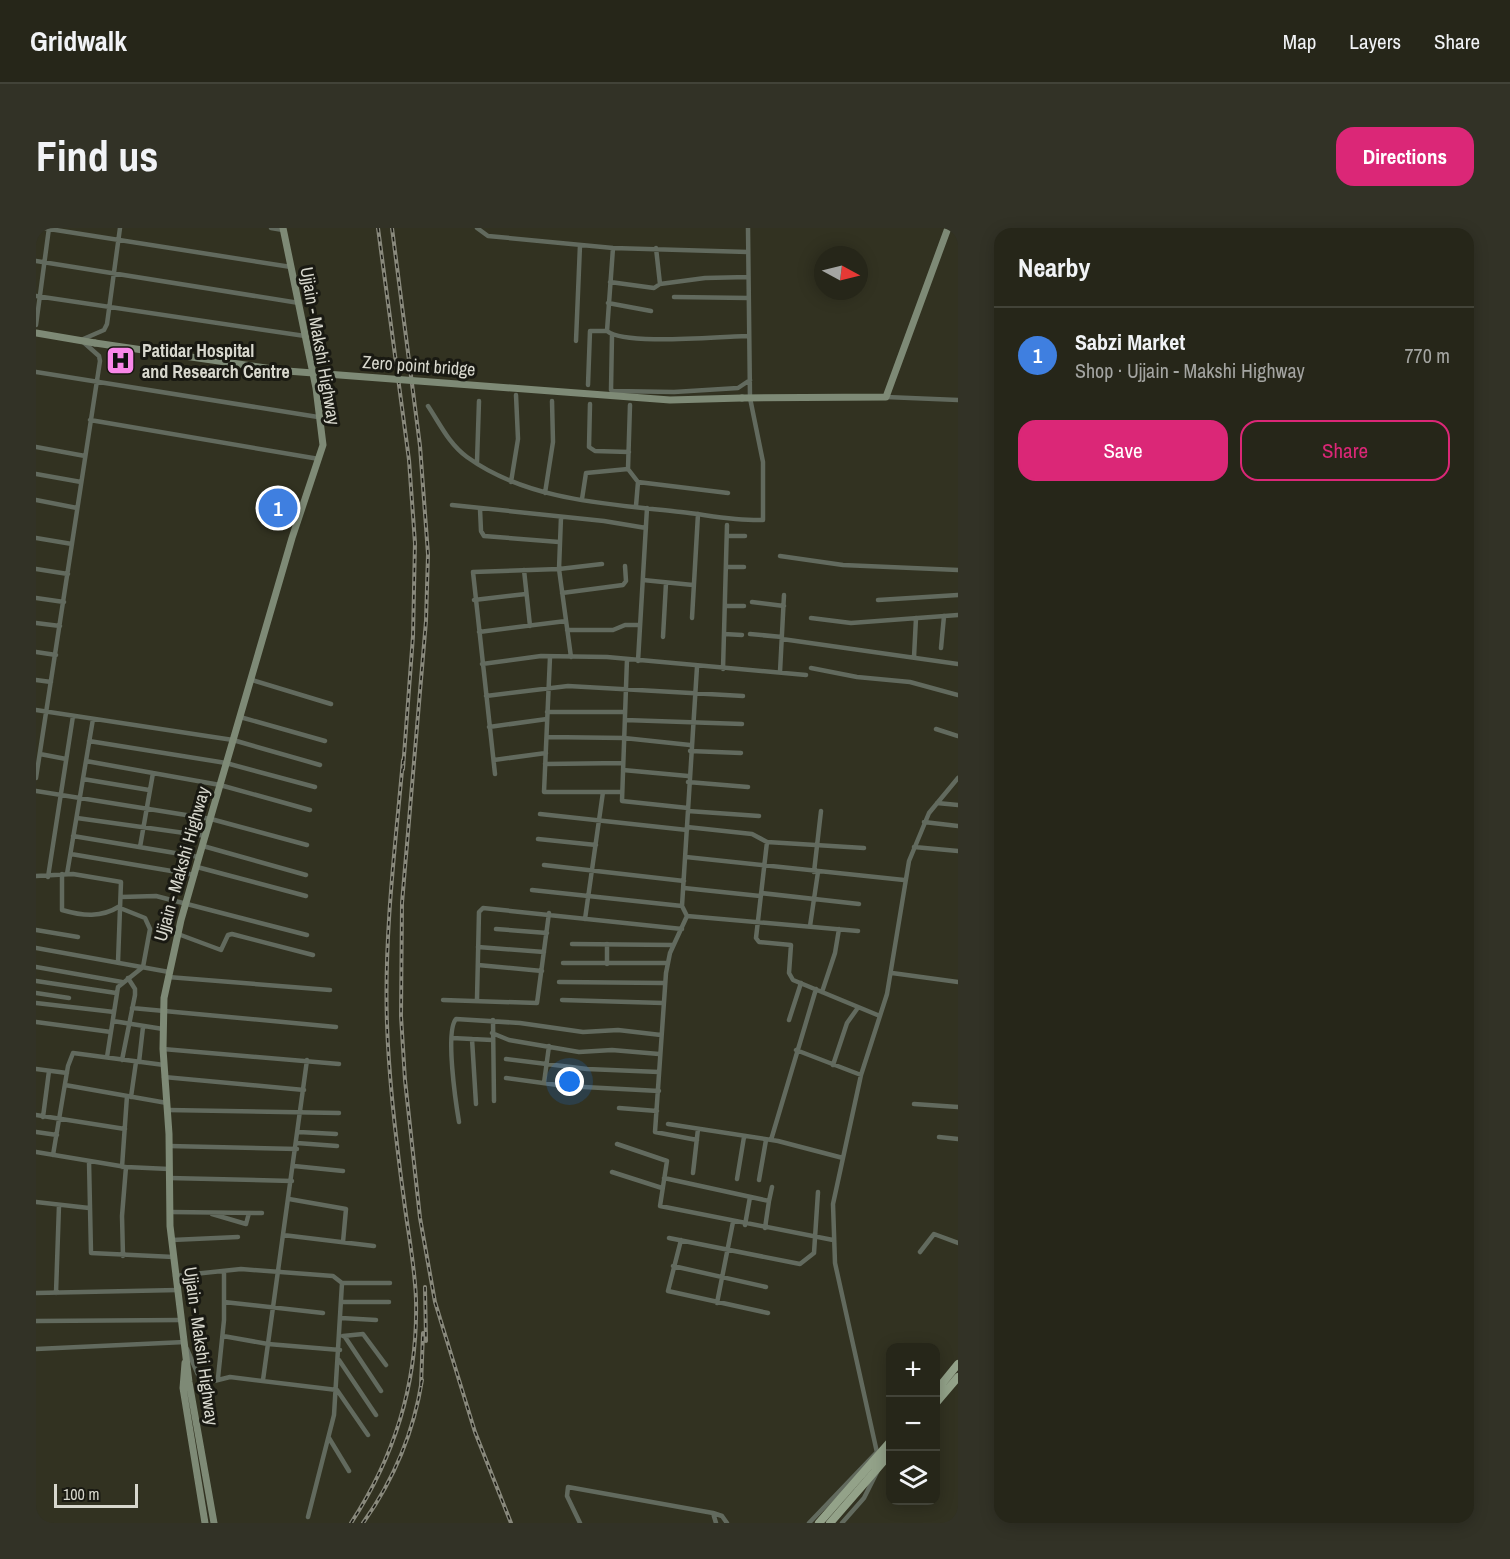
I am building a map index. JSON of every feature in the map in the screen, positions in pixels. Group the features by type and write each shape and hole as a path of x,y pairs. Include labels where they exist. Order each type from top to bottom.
{"main road":[{"path":"886,397 948,228"},
{"name":"Ujjain - Makshi Highway","path":"214,1523 189,1382 172,1240 163,1029 168,975 178,934 301,507 322,445 316,388 283,229"},
{"name":"Zero point bridge","path":"36,333 287,371 670,400 886,397"},
{"path":"187,1357 182,1379 205,1523"},
{"path":"940,1386 958,1364"},
{"path":"940,1398 958,1377"},
{"path":"830,1523 859,1484 878,1453 886,1446"},
{"path":"819,1523 886,1459"}],"street":[{"path":"36,325 47,228 291,267"},
{"path":"36,778 97,382 99,356 81,340 104,330 120,228"},
{"path":"271,228 283,229"},
{"path":"477,228 488,236 613,248 748,252"},
{"path":"428,406 452,444 477,462 512,482 545,493 698,514 760,520 764,518 763,462 746,398 750,380 748,228"},
{"path":"576,341 580,245"},
{"path":"607,330 613,248"},
{"path":"656,248 660,284"},
{"path":"36,261 299,303"},
{"path":"610,282 654,288 660,284 705,278 748,277"},
{"path":"38,296 305,336"},
{"path":"674,297 748,298"},
{"path":"609,303 651,311"},
{"path":"588,385 590,331 607,330 612,335 622,338 749,336"},
{"path":"612,335 611,390 613,392 674,392 738,388 750,380"},
{"path":"36,372 318,417"},
{"path":"512,482 518,439 516,395"},
{"path":"886,397 958,400"},
{"path":"477,462 479,401"},
{"path":"545,493 553,442 552,401"},
{"path":"590,404 590,447 595,451 629,452"},
{"path":"630,405 628,470 638,482 728,493"},
{"path":"90,420 319,459"},
{"path":"36,447 84,456"},
{"path":"582,499 586,473 628,470"},
{"path":"36,474 81,482"},
{"path":"636,506 638,482"},
{"path":"36,500 77,507"},
{"path":"452,505 611,522 646,528"},
{"path":"638,661 647,508"},
{"path":"480,509 481,531 484,536 559,542"},
{"path":"692,618 698,514"},
{"path":"561,517 559,569 571,657"},
{"path":"723,669 727,525"},
{"path":"727,536 745,537"},
{"path":"36,538 72,544"},
{"path":"780,556 843,565 958,570"},
{"path":"495,774 472,572 559,569 602,564"},
{"path":"562,593 623,585 626,581 625,566"},
{"path":"726,567 744,567"},
{"path":"36,569 68,574"},
{"path":"524,570 530,626"},
{"path":"643,580 693,585"},
{"path":"663,637 666,583"},
{"path":"474,600 526,594"},
{"path":"780,672 784,595"},
{"path":"878,600 958,595"},
{"path":"36,598 64,602"},
{"path":"752,602 784,606"},
{"path":"725,606 744,606"},
{"path":"811,618 851,623 958,615"},
{"path":"941,648 944,616"},
{"path":"914,657 916,618"},
{"path":"479,632 566,621"},
{"path":"36,623 60,626"},
{"path":"567,630 613,630 625,625 640,625"},
{"path":"724,634 742,635"},
{"path":"750,634 958,664"},
{"path":"36,652 56,655"},
{"path":"482,664 550,657 627,658 697,667 806,675"},
{"path":"550,657 544,792 622,792"},
{"path":"627,658 622,792 624,802 759,816"},
{"path":"697,667 688,779 682,906 687,916 673,945 664,983 656,1134 697,1140"},
{"path":"811,668 857,677 910,682 958,695"},
{"path":"36,680 51,682"},
{"path":"252,680 331,704"},
{"path":"486,696 548,687 625,687 744,696"},
{"path":"36,710 233,740 320,765"},
{"path":"547,712 625,712"},
{"path":"48,877 73,716"},
{"path":"240,717 325,741"},
{"path":"93,719 71,854 65,874 62,910 93,916 103,915 120,907 145,918 150,925 143,967 122,982 116,993 107,1057"},
{"path":"489,727 547,719"},
{"path":"625,720 742,724"},
{"path":"936,729 958,736"},
{"path":"547,737 624,738 741,753"},
{"path":"89,741 226,763 315,787"},
{"path":"494,760 546,753"},
{"path":"40,754 66,759"},
{"path":"86,761 220,785 310,810"},
{"path":"545,764 623,763"},
{"path":"623,771 748,787"},
{"path":"141,847 153,773"},
{"path":"83,779 150,790"},
{"path":"842,1523 864,1498 880,1466 833,1252 833,1204 861,1075 892,973 904,880 924,822 957,781"},
{"path":"36,791 211,819 307,845"},
{"path":"585,918 603,792"},
{"path":"937,803 958,805"},
{"path":"810,926 821,811"},
{"path":"540,814 752,834 766,842 864,848"},
{"path":"77,818 206,836"},
{"path":"924,822 958,826"},
{"path":"73,836 199,857"},
{"path":"538,839 596,845"},
{"path":"766,842 757,940 791,945 789,978 854,1008 880,1016"},
{"path":"203,846 306,875"},
{"path":"914,847 958,851"},
{"path":"71,854 196,871 306,896"},
{"path":"686,858 904,880"},
{"path":"544,865 684,881"},
{"path":"36,876 48,877 65,874 117,880 123,888 118,962"},
{"path":"684,888 859,904"},
{"path":"532,890 682,906"},
{"path":"121,897 156,896 187,902 307,935"},
{"path":"477,999 480,909 549,913 682,929"},
{"path":"443,1000 477,999 535,1005 539,1001 549,913"},
{"path":"687,916 858,931"},
{"path":"496,929 547,933"},
{"path":"822,992 835,953 839,929"},
{"path":"36,930 78,937"},
{"path":"178,934 221,950 228,935 232,934 314,955"},
{"path":"572,944 673,945"},
{"path":"607,944 607,964"},
{"path":"478,947 544,952"},
{"path":"36,948 143,967 168,975 330,990"},
{"path":"562,963 667,963"},
{"path":"478,964 542,971"},
{"path":"36,967 122,982"},
{"path":"892,973 958,982"},
{"path":"122,1060 135,989 128,978"},
{"path":"36,981 116,993"},
{"path":"559,982 664,983"},
{"path":"789,1020 801,984"},
{"path":"759,1180 768,1140 816,989"},
{"path":"36,993 69,998"},
{"path":"561,1000 663,1003"},
{"path":"36,1003 114,1012"},
{"path":"132,1008 336,1027"},
{"path":"832,1064 854,1008"},
{"path":"459,1122 453,1077 452,1024 456,1018 493,1020 583,1032 618,1030 661,1035"},
{"path":"493,1020 494,1101"},
{"path":"113,1021 163,1029"},
{"path":"36,1022 111,1032"},
{"path":"123,1256 125,1129 143,1027"},
{"path":"492,1033 509,1040 579,1052 612,1050 659,1053"},
{"path":"452,1038 492,1040"},
{"path":"472,1039 476,1104"},
{"path":"544,1083 549,1046"},
{"path":"163,1048 339,1064"},
{"path":"796,1050 861,1075"},
{"path":"53,1155 67,1073 73,1053 164,1065"},
{"path":"506,1059 546,1065 659,1072"},
{"path":"263,1380 299,1132 307,1060"},
{"path":"36,1069 67,1073"},
{"path":"43,1117 49,1071"},
{"path":"164,1077 304,1090"},
{"path":"506,1078 659,1091"},
{"path":"65,1085 129,1096 167,1107 339,1113"},
{"path":"914,1104 958,1107"},
{"path":"619,1108 657,1111"},
{"path":"36,1116 125,1129"},
{"path":"668,1124 768,1140 843,1158"},
{"path":"693,1173 698,1129"},
{"path":"36,1132 57,1135"},
{"path":"299,1132 336,1134"},
{"path":"737,1179 744,1137"},
{"path":"939,1137 958,1139"},
{"path":"617,1144 666,1161 660,1206 745,1225 833,1240"},
{"path":"169,1146 337,1146"},
{"path":"36,1152 124,1167 169,1169"},
{"path":"89,1161 91,1253 174,1257"},
{"path":"294,1166 343,1171"},
{"path":"612,1172 662,1188"},
{"path":"169,1178 292,1181"},
{"path":"664,1178 769,1201"},
{"path":"765,1228 772,1187"},
{"path":"669,1238 797,1265 813,1255 819,1192"},
{"path":"745,1225 750,1197"},
{"path":"289,1199 346,1209 343,1242"},
{"path":"36,1202 89,1208"},
{"path":"56,1293 59,1205"},
{"path":"170,1212 262,1213"},
{"path":"207,1213 246,1224 249,1213"},
{"path":"717,1303 733,1222"},
{"path":"920,1252 934,1234 958,1243"},
{"path":"283,1235 374,1246"},
{"path":"172,1240 238,1237"},
{"path":"681,1240 668,1291 768,1313"},
{"path":"673,1266 766,1287"},
{"path":"218,1378 223,1336 224,1271"},
{"path":"176,1276 224,1271 278,1272 333,1276 342,1283 390,1283"},
{"path":"308,1517 329,1438 338,1390 343,1336 342,1283"},
{"path":"36,1293 178,1290"},
{"path":"224,1302 323,1313"},
{"path":"342,1302 388,1302"},
{"path":"341,1318 376,1320"},
{"path":"36,1321 182,1320"},
{"path":"343,1336 363,1334 386,1365"},
{"path":"223,1336 268,1344 340,1350"},
{"path":"343,1336 381,1391"},
{"path":"36,1349 186,1345 200,1383 205,1384 218,1378 263,1380 338,1390 368,1435"},
{"path":"339,1360 376,1415"},
{"path":"329,1438 349,1471"},
{"path":"809,1523 878,1453"},
{"path":"580,1523 567,1496 568,1487 713,1513 722,1516 727,1523"},
{"path":"713,1513 716,1523"}],"railway":[{"path":"378,228 409,460 415,543 413,636 403,769"},
{"path":"392,228 420,446 428,554 426,621 402,903 401,1016 405,1080 420,1218 435,1302 475,1432 511,1523"},
{"path":"351,1523 380,1471 401,1416 408,1388 416,1330 414,1275 389,1068 386,991 389,925 403,760"},
{"path":"425,1287 426,1341"},
{"path":"421,1386 423,1333"},
{"path":"363,1523 384,1490 401,1455 414,1418 422,1380"}],"place":[{"name":"Patidar Hospital and Research Centre","path":"121,361"},
{"name":"Sabzi Market","path":"278,508"}]}
